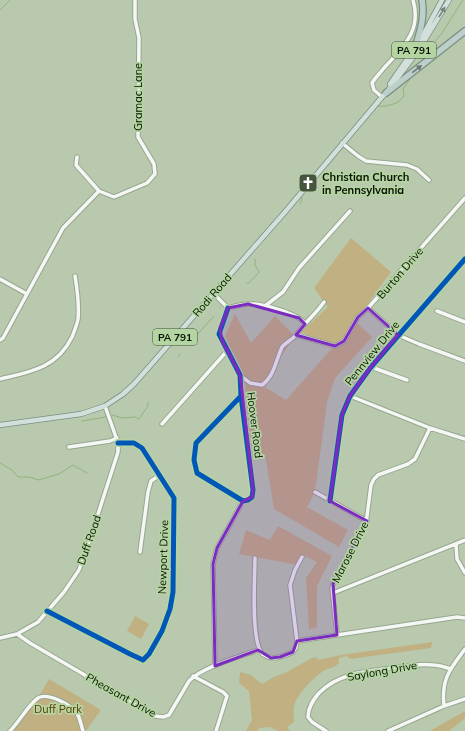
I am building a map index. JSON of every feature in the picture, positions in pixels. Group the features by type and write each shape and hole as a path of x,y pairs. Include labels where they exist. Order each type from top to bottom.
{"highway":[{"path":"415,48 422,25 422,0"},
{"path":"384,95 465,31"}],"main road":[{"name":"Rodi Road","path":"384,95 415,48 442,0"},
{"name":"Rodi Road","path":"0,425 80,414 105,406 123,394 134,384 289,207 384,95 418,51 450,0"}],"street":[{"name":"Gramac Lane","path":"99,191 114,197 147,183 155,174 154,164 138,136 139,38 135,19 135,0"},
{"path":"384,95 373,89 372,83 410,37 415,20 413,0"},
{"path":"342,143 366,161 411,166 429,180"},
{"path":"2,339 63,228 99,191 76,165 77,157"},
{"name":"Burton Drive","path":"297,335 335,346 344,341 358,317 368,308 464,200"},
{"path":"265,306 283,292 299,268 350,211"},
{"name":"Pennview Drive","path":"330,501 342,415 350,396 370,367 465,259"},
{"path":"0,379 40,368 54,360 64,349 74,333 78,319 75,276"},
{"path":"0,278 28,294"},
{"path":"213,293 228,308 248,304 265,306 299,318 305,324"},
{"path":"240,375 250,383 262,385 268,381 282,347 297,335 305,324 318,312 324,302"},
{"name":"Hoover Road","path":"228,308 219,334 240,375 241,396 253,490 252,496 248,500 242,501"},
{"path":"368,308 398,335 465,361"},
{"path":"437,311 465,322"},
{"path":"162,424 227,351"},
{"path":"370,367 407,380"},
{"path":"215,666 213,564 217,548 242,501 197,473 194,460 196,443 241,396"},
{"path":"350,396 430,428 465,439"},
{"path":"105,406 118,443"},
{"name":"Marose Drive","path":"336,635 333,584 363,531 367,521 371,485 378,475 408,464 416,459 430,428"},
{"path":"69,447 110,441 116,438"},
{"name":"Newport Drive","path":"47,611 143,660 149,654 162,631 170,609 173,592 174,498 160,475 138,445 130,442 118,443"},
{"name":"Duff Road","path":"0,638 17,634 38,622 64,592 79,570 117,454 118,443"},
{"path":"140,552 148,492 151,481 160,475"},
{"path":"315,492 367,521"},
{"path":"333,593 465,540"},
{"path":"456,544 457,559 465,573"},
{"path":"255,558 255,634 258,650 262,655 271,658 280,657 293,652 296,647 297,641 290,585 295,570 302,557"},
{"path":"297,641 456,617 465,618"},
{"name":"Pheasant Drive","path":"17,634 155,716 163,717 168,715 193,676"},
{"path":"444,706 442,696 444,683 451,669 465,649"},
{"path":"193,676 258,650"},
{"name":"Saylong Drive","path":"326,731 312,722 308,717 308,712 309,707 315,697 335,680 351,675 415,665 434,665 451,669"},
{"path":"193,676 228,696 216,731"},
{"path":"10,731 39,697 46,697 55,698 76,713 80,721 82,731"},
{"path":"388,731 463,699 465,703"}],"highlighted area":[{"path":"248,304 299,318 305,324 296,335 335,346 344,341 358,317 368,308 398,335 371,367 350,396 342,415 330,501 367,521 333,584 337,635 297,641 293,652 280,657 271,658 258,650 215,666 213,564 217,548 243,501 252,497 253,490 240,375 222,341 220,328 228,308"}],"green space":[{"path":"351,238 391,272 355,321 372,337 335,378 327,402 315,492 307,507 348,530 339,547 274,509 265,455 252,457 245,386 224,338 235,314 251,343 275,316 295,336 262,385 286,400 334,346 301,332 328,307 314,288"},
{"path":"278,526 332,556 317,586 317,628 309,629 306,578 317,562 303,555 298,565 239,554 246,530 270,540"},
{"path":"135,616 149,624 141,639 127,631"},
{"path":"432,642 431,648 350,659 347,656 339,658 339,663 316,676 299,696 294,706 294,722 287,727 290,731 278,731 270,727 259,728 257,731 246,731 252,720 249,691 239,683 240,672 251,675 262,684 316,657 318,660 341,655"},
{"name":"Duff Park","path":"49,679 101,710 86,731 15,731 12,729 38,698"},
{"path":"465,711 465,718 449,731 430,731"}],"waterway":[{"path":"0,10 10,0"},
{"path":"421,58 442,33 463,0"},
{"path":"378,106 396,103 402,99 404,96 403,89 410,79"},
{"path":"299,192 301,188"},
{"path":"300,204 302,200 301,197"},
{"path":"247,283 249,283 259,272 255,265 255,259"},
{"path":"193,339 214,316"},
{"path":"112,415 122,418 135,417 139,419 148,406 148,402"},
{"path":"82,421 106,417"},
{"path":"0,463 12,470 18,477 29,477 39,480 59,474 73,465 87,473"}],"cycle path":[{"path":"330,501 342,415 350,396 371,367 465,259"},
{"path":"228,308 219,334 240,375 241,396 253,490 252,497 243,501 197,473 194,460 196,443 241,396"},
{"path":"47,611 143,660 149,654 162,631 170,609 173,592 174,498 142,448 134,443 118,443"}],"place":[{"name":"Christian Church in Pennsylvania","path":"308,183"}]}
